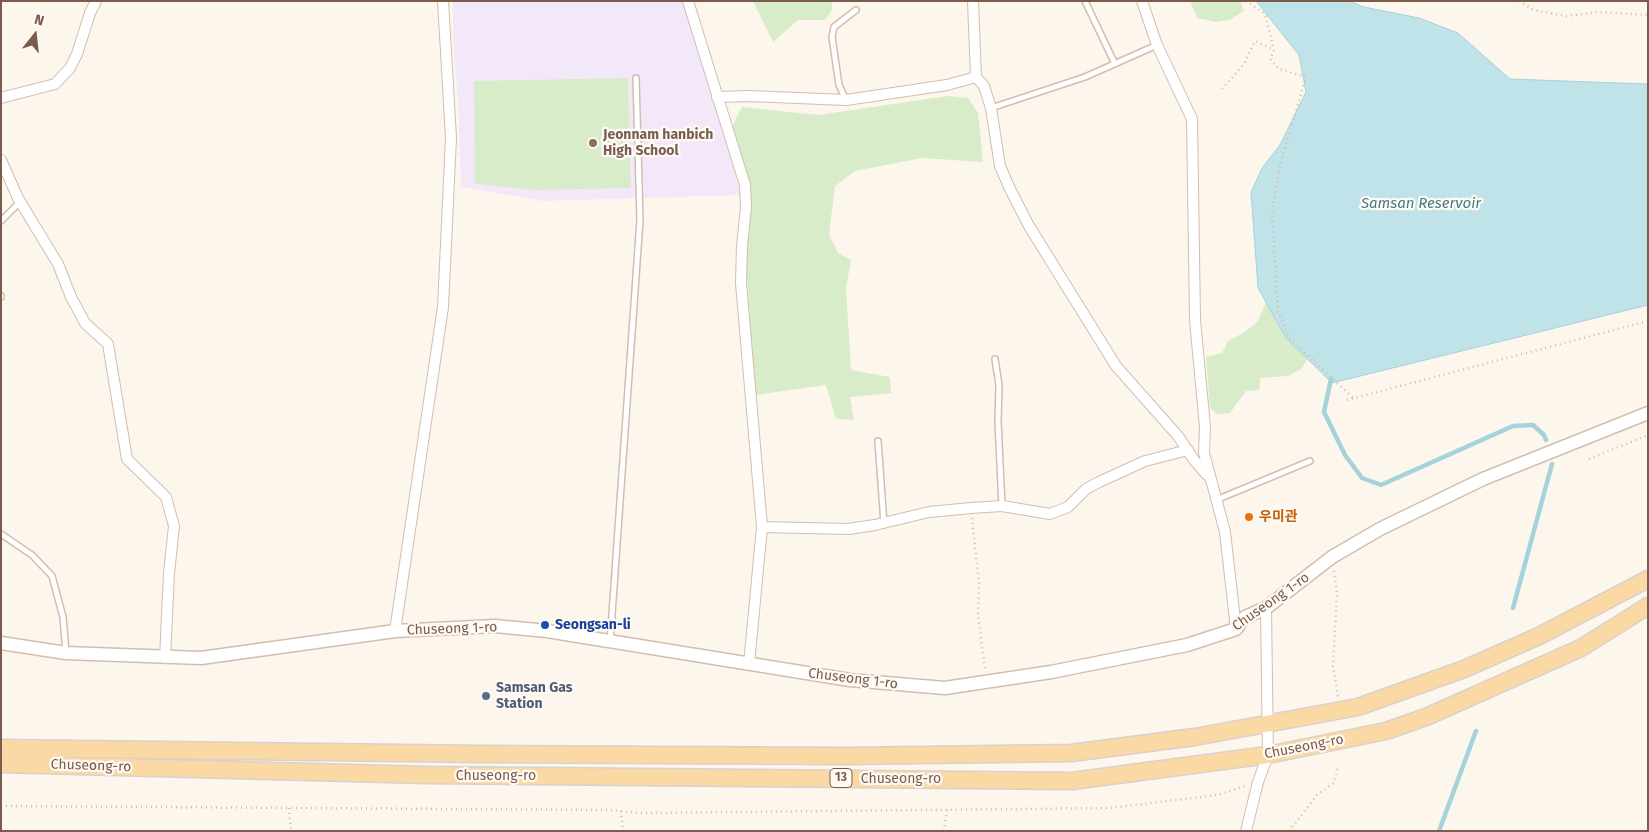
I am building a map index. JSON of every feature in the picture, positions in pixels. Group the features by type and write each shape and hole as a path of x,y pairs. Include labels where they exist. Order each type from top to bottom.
{"main road":[{"name":"Chuseong-ro","path":"1,748 481,754 964,756 1071,753 1267,726 1358,707 1464,670 1539,636 1648,579"},
{"name":"Chuseong-ro","path":"1,764 427,775 1072,781 1268,755 1386,731 1426,717 1581,648 1648,606"}],"street":[{"path":"1,98 55,84 74,61 90,13 96,1"},
{"path":"395,630 443,306 451,138 443,1"},
{"path":"688,1 745,185 746,207 742,246 742,283 762,527 749,664"},
{"path":"973,1 976,77 984,86 991,108 1000,166 1029,226 1116,366 1178,436 1210,478"},
{"path":"1142,1 1157,45 1192,119 1195,320 1204,427 1204,453 1225,532 1236,629"},
{"path":"717,97 748,96 846,100 947,85 976,77"},
{"path":"1,160 20,201 58,264 71,297 85,323 108,344 127,459 166,497 174,526 168,573 166,658"},
{"name":"Chuseong 1-ro","path":"1,643 66,653 166,658 210,657 395,630 495,626 548,631 850,680 945,688 1051,672 1187,645 1236,629 1246,617 1266,608 1332,557 1380,529 1483,479 1648,413"},
{"path":"762,527 849,529 884,524 929,512 1002,506 1050,514 1061,511 1099,482 1144,461 1188,450"},
{"path":"1246,831 1258,782 1268,755 1266,608"}],"lane":[{"path":"1085,1 1115,64"},
{"path":"846,100 839,85 832,37 834,27 856,10"},
{"path":"991,108 1085,77 1157,45"},
{"path":"610,642 640,220 636,78"},
{"path":"1,222 20,201"},
{"path":"995,359 999,385 998,422 1002,506"},
{"path":"878,440 884,524"},
{"path":"1215,500 1310,461"},
{"path":"1,534 32,555 52,576 63,617 66,653"}],"path":[{"path":"1246,1 1264,14 1274,50 1270,58 1279,69 1306,77 1281,162 1272,210 1278,311 1289,338 1353,398"},
{"path":"1519,1 1534,10 1566,16 1598,12 1648,15"},
{"path":"1222,89 1244,64 1254,41 1274,50"},
{"path":"1347,400 1648,321"},
{"path":"1589,459 1648,436"},
{"path":"971,508 979,583 978,616 986,681"},
{"path":"1332,557 1337,592 1333,666 1338,697"},
{"path":"1289,831 1317,795 1334,783 1338,767"},
{"path":"1,806 621,811 1110,808 1217,796 1258,782"},
{"path":"289,808 292,831"},
{"path":"944,831 947,809"},
{"path":"621,811 622,831"}],"shaded area":[{"name":"Jeonnam hanbich High School","path":"453,1 685,1 741,195 543,201 461,187 458,100 453,40"}],"green space":[{"path":"753,1 832,1 832,10 825,20 798,20 773,42"},
{"path":"1190,1 1240,1 1244,11 1229,20 1217,22 1197,18"},
{"path":"628,78 631,188 535,190 475,184 474,81"},
{"path":"948,96 968,98 978,113 983,162 922,158 855,171 835,186 829,234 838,253 851,260 846,288 851,370 890,377 891,393 850,397 854,420 836,419 826,385 755,395 745,247 750,206 731,129 742,107 818,115"},
{"path":"1266,302 1286,338 1307,359 1301,369 1288,376 1260,378 1259,390 1246,391 1230,413 1217,414 1210,408 1206,357 1222,353 1228,341 1245,332 1258,321"}],"water":[{"name":"Samsan Reservoir","path":"1256,1 1349,1 1364,7 1419,18 1458,33 1510,79 1648,84 1648,305 1332,383 1286,338 1258,288 1251,192 1262,168 1280,145 1306,92 1299,55"}],"waterway":[{"path":"1331,379 1324,412 1345,455 1362,478 1381,485 1513,426 1533,425 1544,435 1546,440"},
{"path":"1513,608 1552,464"},
{"path":"1439,831 1476,731"}],"place":[{"name":"Jeonnam hanbich High School","path":"593,143"},
{"name":"우미관","path":"1249,517"},
{"name":"Seongsan-li","path":"545,625"},
{"name":"Samsan Gas Station","path":"486,696"}]}
